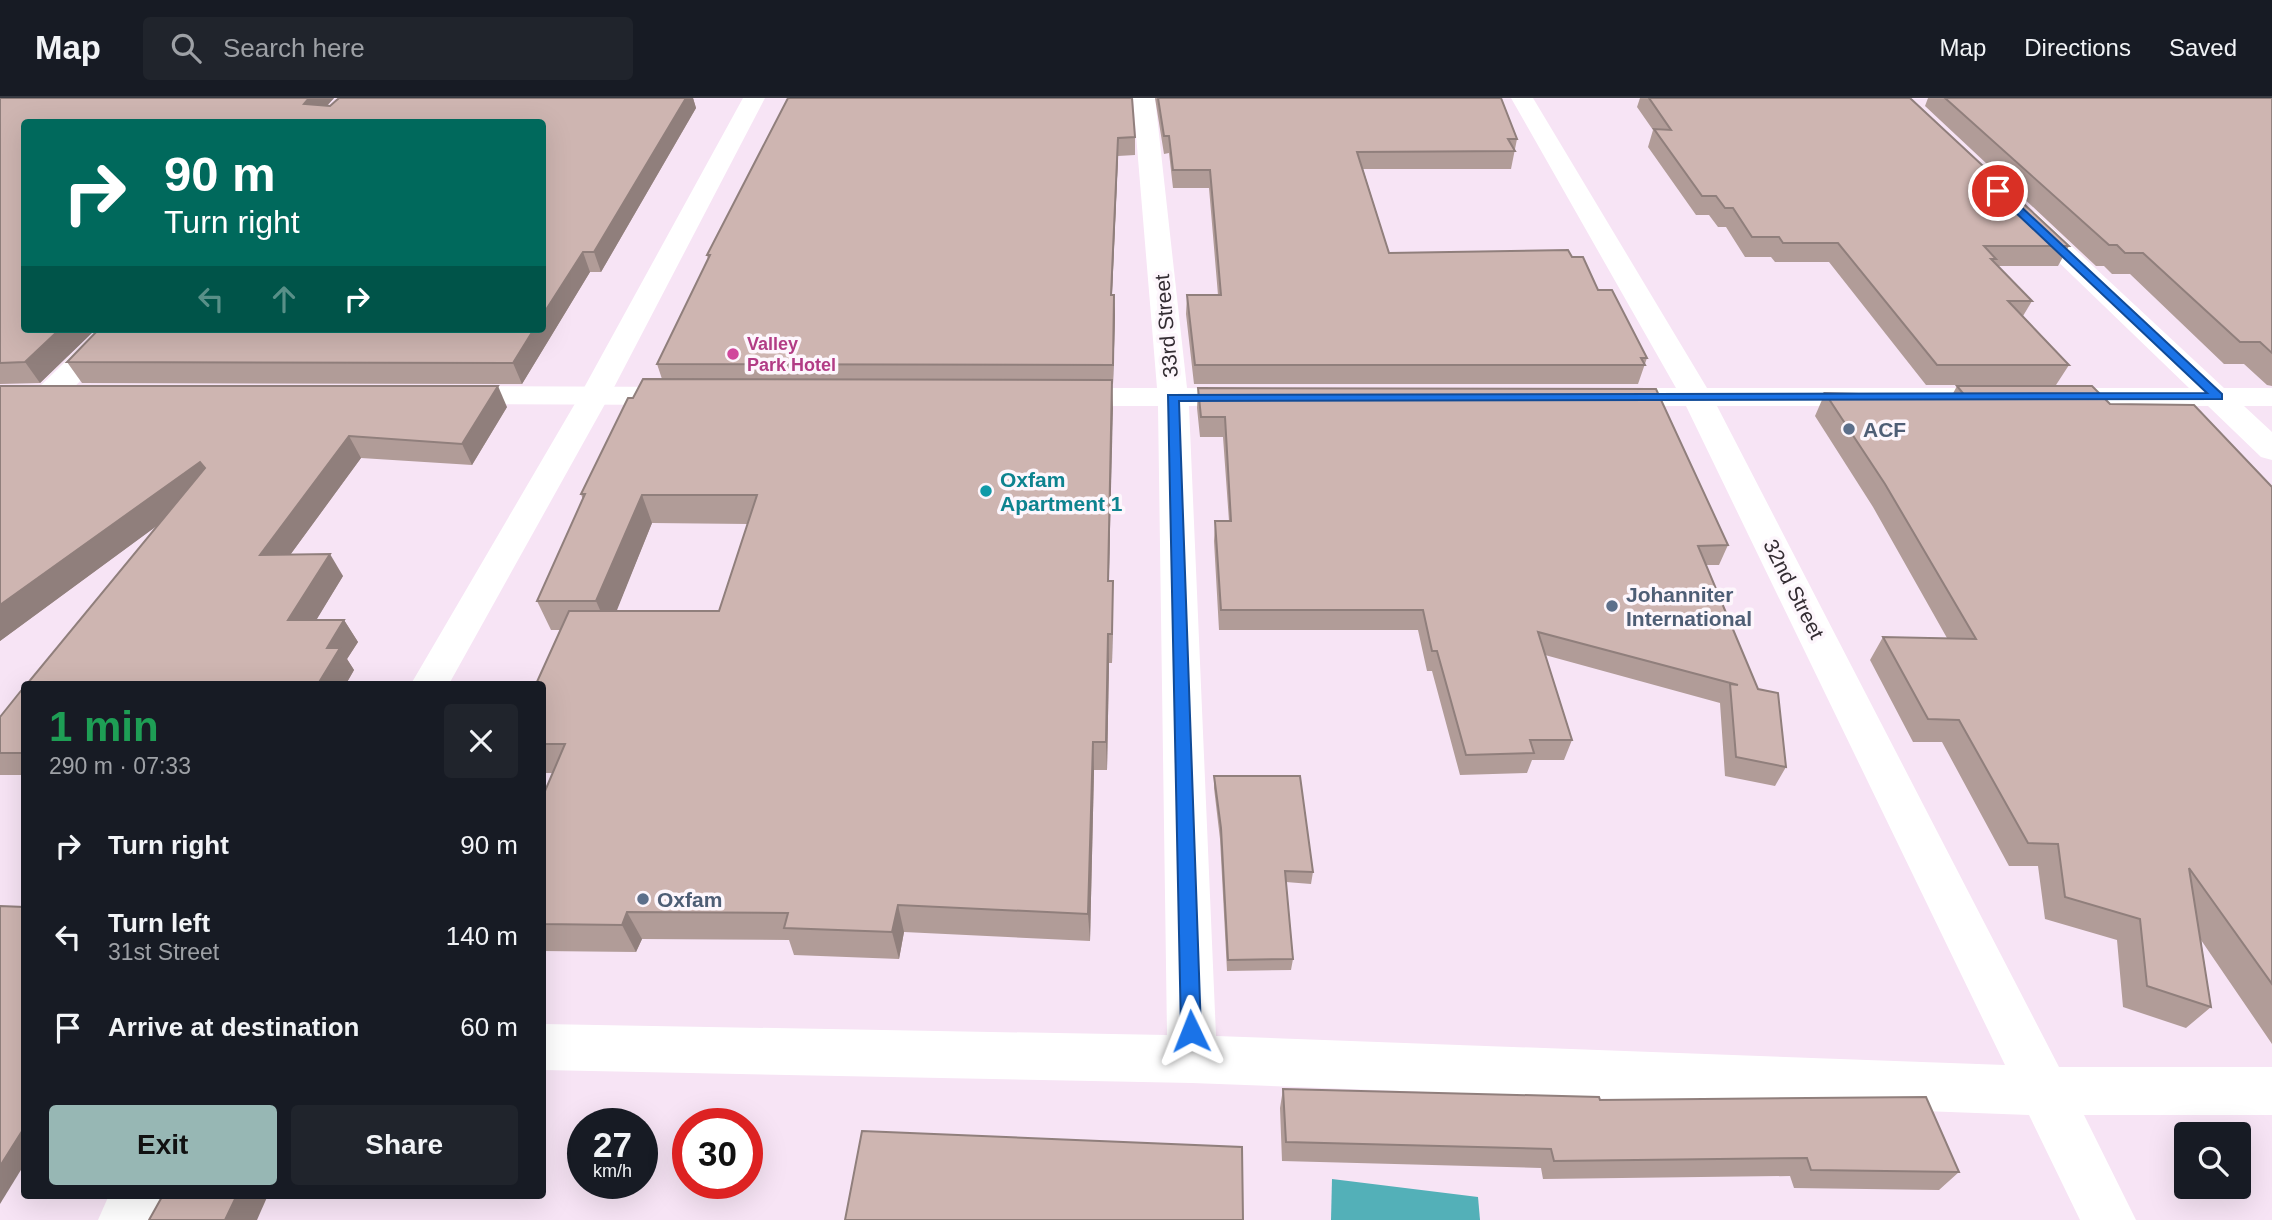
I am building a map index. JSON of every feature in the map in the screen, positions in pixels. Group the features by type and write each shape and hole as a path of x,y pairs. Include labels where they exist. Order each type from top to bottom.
{"street":[{"path":"432,681 595,395 754,98"},
{"name":"33rd Street","path":"1144,98 1173,397 1192,1059"},
{"name":"32nd Street","path":"1521,98 1697,397 2109,1220"},
{"path":"2008,201 2218,396 2272,450"},
{"path":"90,395 37,395 111,333"},
{"path":"418,395 719,396"},
{"path":"1035,397 1283,397"},
{"path":"1573,397 2272,397"},
{"path":"546,1047 1192,1059 2046,1091 2272,1091"},
{"path":"125,1220 137,1199"}],"water":[{"path":"1332,1179 1478,1197 1480,1220 1331,1220"}],"building":[{"path":"0,98 309,98 304,104 330,106 339,98 686,98 594,252 583,252 546,310 546,119 21,119 21,333 56,333 25,362 0,363"},
{"path":"788,98 1132,98 1135,137 1118,138 1111,295 1114,295 1113,365 657,364 710,255 707,255"},
{"path":"1158,98 1501,98 1517,139 1508,139 1515,151 1357,152 1389,253 1568,250 1572,257 1583,257 1598,290 1612,290 1647,358 1641,358 1645,365 1195,365 1187,295 1221,295 1210,170 1173,170 1169,136 1164,136"},
{"path":"1649,98 1910,98 2069,246 1984,246 1996,259 1991,259 2032,301 2008,301 2069,365 1937,365 1838,243 1783,243 1779,237 1752,237 1733,208 1725,208 1716,196 1702,196 1654,129 1671,130"},
{"path":"1945,98 2272,98 2272,353 2260,342 2240,342 2143,253 2125,253 2117,245 2109,245"},
{"path":"95,333 532,333 513,363 67,362"},
{"path":"643,379 1112,380 1108,581 1113,581 1112,634 1108,634 1106,742 1093,742 1088,914 898,905 892,932 784,928 788,913 627,912 622,925 546,924 546,789 565,744 546,744 546,681 537,681 569,611 719,611 757,495 642,495 596,601 537,601 585,494 581,494 628,398 633,398"},
{"path":"0,386 498,386 462,444 349,436 260,555 330,554 288,620 344,620 327,648 340,648 320,681 29,681 205,468 200,462 0,605"},
{"path":"1957,386 2092,386 2110,404 2194,405 2272,487 2272,984 2189,868 2211,1007 2147,986 2140,919 2065,897 2058,844 2028,843 1959,720 1928,719 1883,637 1976,639 1885,484 1825,393 1966,397"},
{"path":"1198,388 1656,389 1728,545 1698,546 1758,689 1778,693 1786,767 1736,757 1730,684 1738,685 1538,632 1572,740 1530,740 1534,753 1466,755 1437,651 1432,651 1423,610 1221,610 1215,521 1231,521 1225,417 1201,417"},
{"path":"21,691 21,753 0,753 0,717"},
{"path":"1214,776 1300,776 1313,872 1285,871 1293,959 1228,960 1221,828"},
{"path":"0,906 21,907 21,1133 0,1166"},
{"path":"1283,1089 1599,1097 1600,1100 1926,1097 1959,1172 1811,1170 1807,1158 1554,1161 1551,1149 1286,1142"},
{"path":"862,1131 1242,1147 1243,1220 845,1220"},
{"path":"161,1199 235,1199 225,1220 149,1220"}],"place":[{"name":"Valley Park Hotel","path":"733,354"},
{"name":"ACF","path":"1849,429"},
{"name":"Oxfam Apartment 1","path":"986,491"},
{"name":"Johanniter International","path":"1612,606"},
{"name":"Oxfam","path":"643,899"}],"route":[{"path":"1191,1031 1173,397 2218,396 1998,191"}]}
